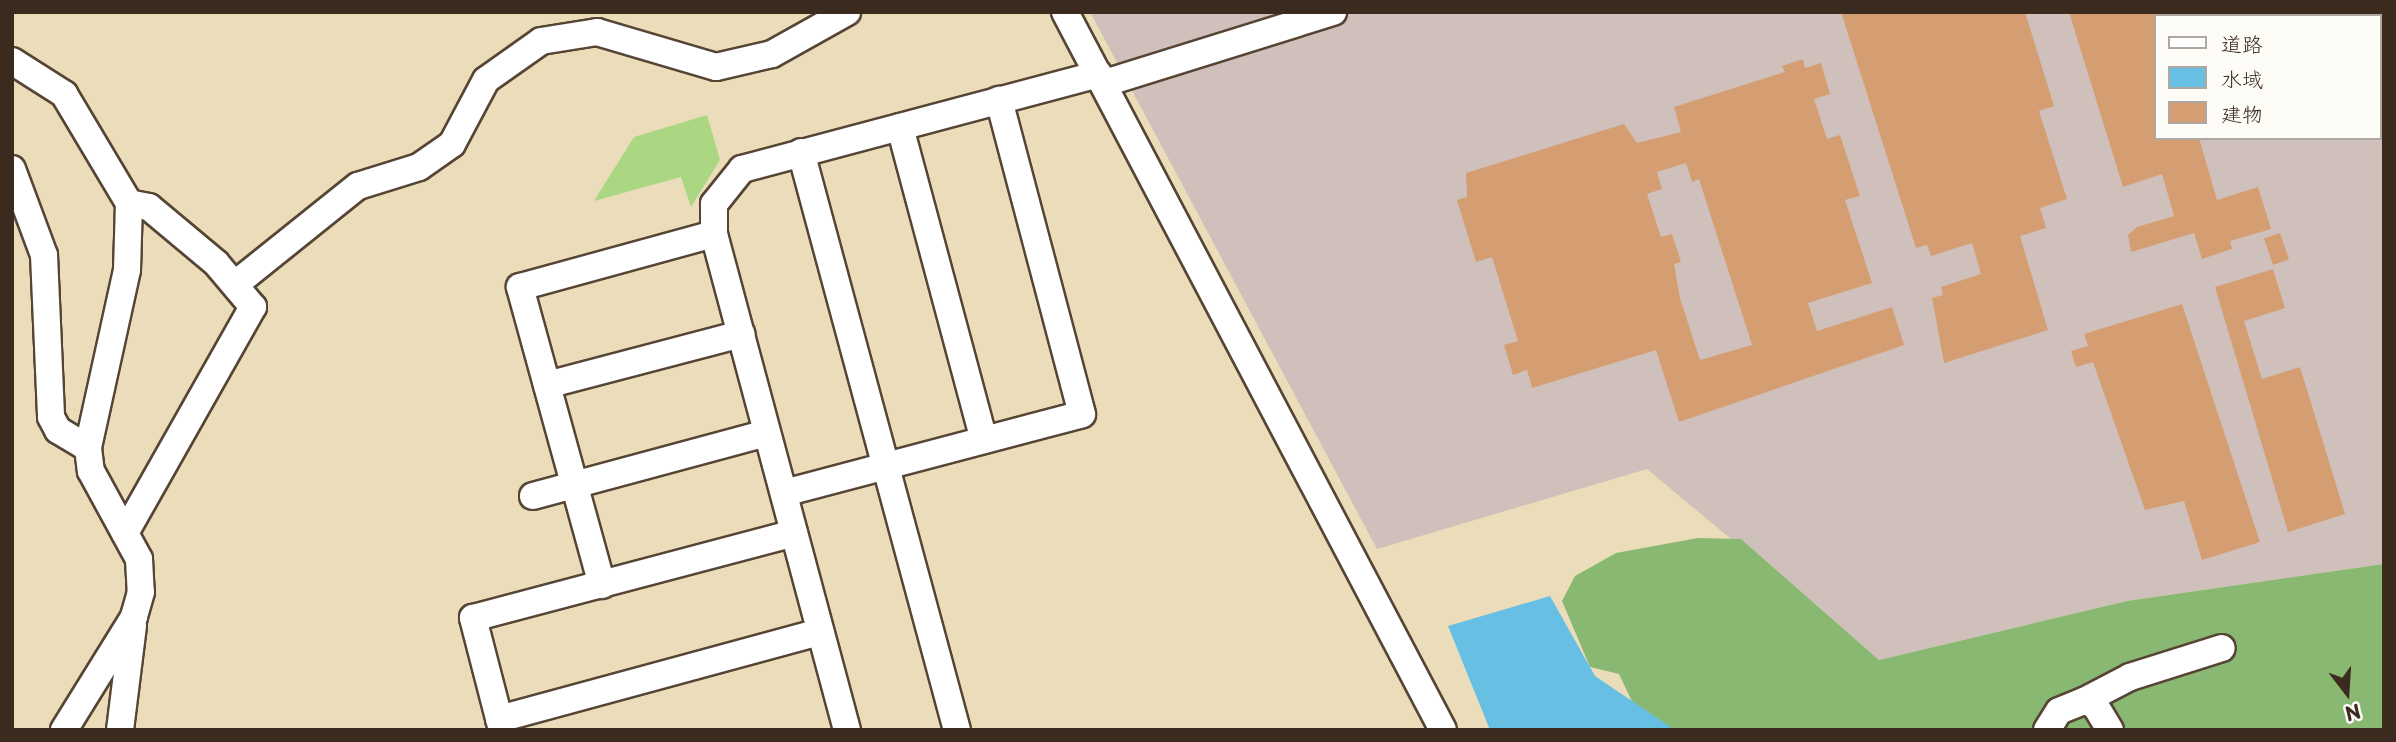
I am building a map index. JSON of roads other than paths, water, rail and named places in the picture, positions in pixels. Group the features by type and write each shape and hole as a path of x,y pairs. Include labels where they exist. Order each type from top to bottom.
{"street":[{"path":"238,282 358,186 419,167 452,144 486,80 541,41 597,32 716,67 772,54 847,12"},
{"path":"1065,12 1443,730"},
{"path":"847,730 714,234 714,204 730,179 742,169 801,152 999,100 1102,79 1333,12"},
{"path":"12,61 64,94 129,203 127,270 89,448 91,471 125,533 143,578 134,617 120,730"},
{"path":"784,494 1082,414 999,100"},
{"path":"900,127 984,440"},
{"path":"801,152 957,730"},
{"path":"12,169 44,255 51,417 58,430 89,448"},
{"path":"125,533 253,307 238,282 149,207 129,203"},
{"path":"602,585 520,287 714,234"},
{"path":"547,385 741,334"},
{"path":"533,496 767,433"},
{"path":"794,533 473,618 500,724 820,632"},
{"path":"64,730 134,617"},
{"path":"2047,730 2059,711 2130,677 2222,648"},
{"path":"2084,701 2095,705 2110,730"}],"water":[{"path":"1550,596 1595,676 1675,730 1490,730 1448,626"}]}
